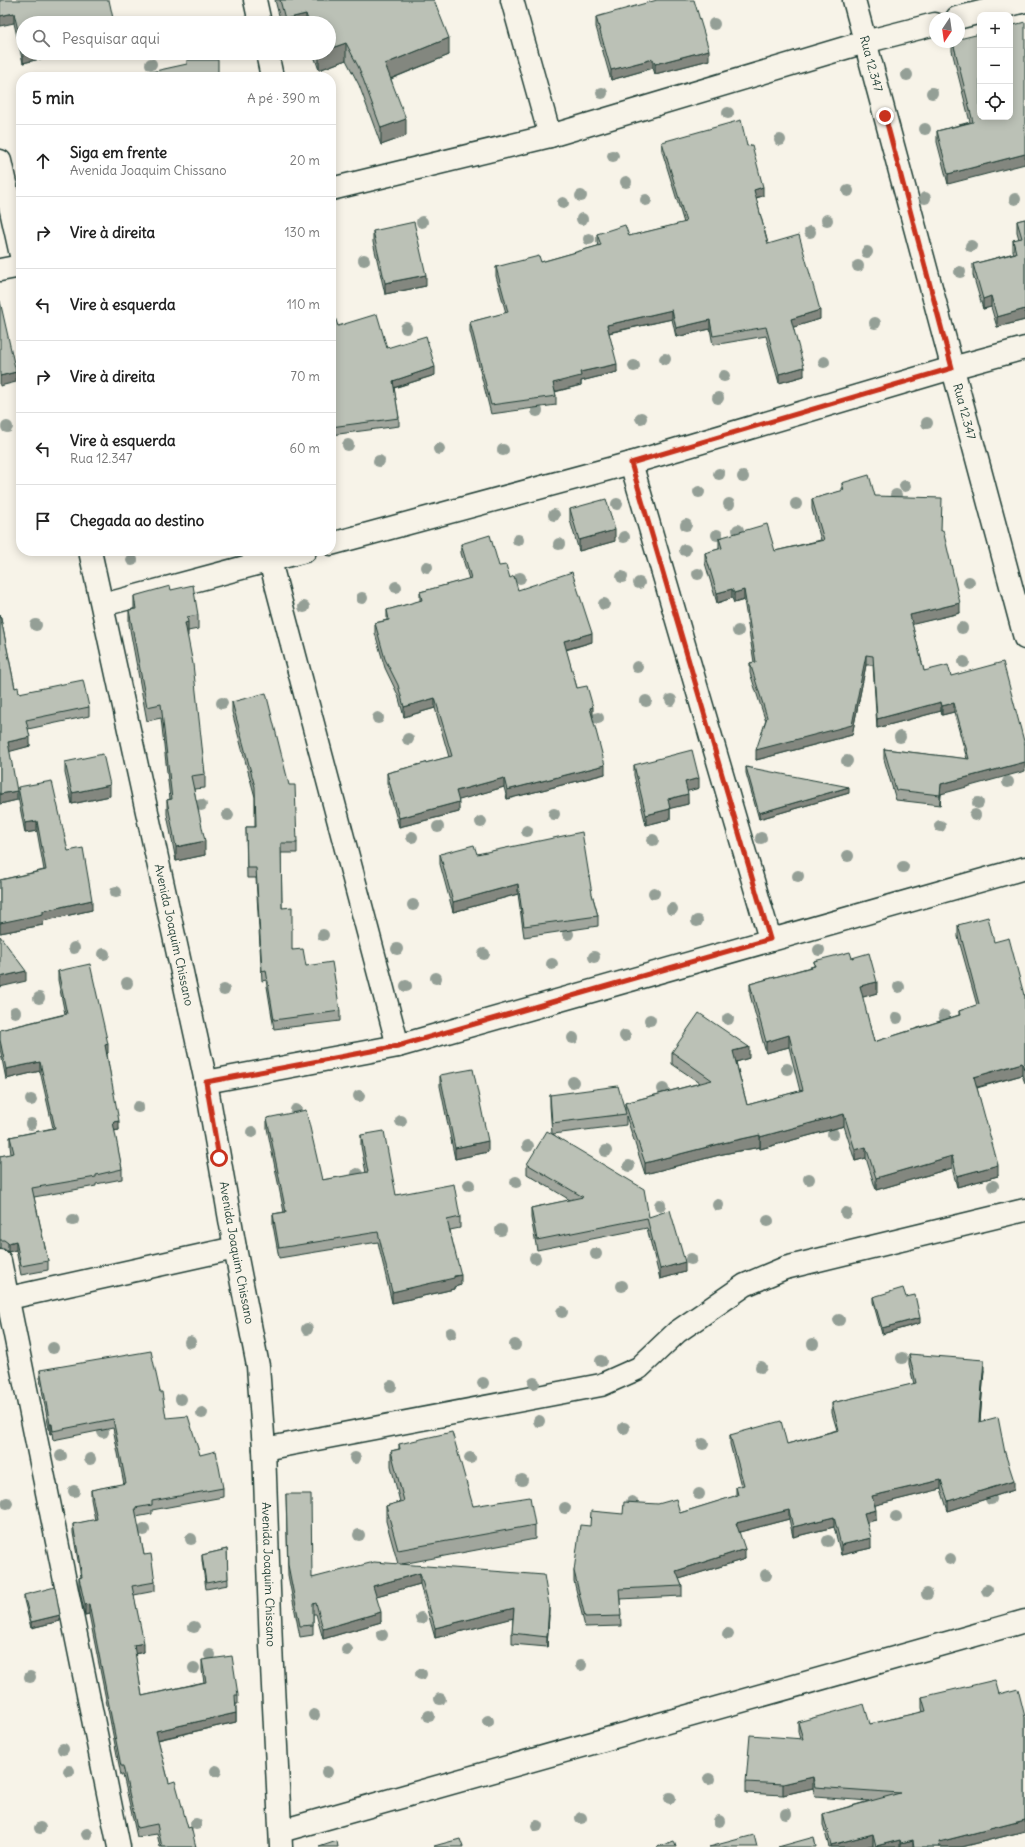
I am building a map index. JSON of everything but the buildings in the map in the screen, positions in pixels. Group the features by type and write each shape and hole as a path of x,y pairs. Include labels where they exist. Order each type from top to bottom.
{"street":[{"path":"255,0 258,16"},
{"path":"512,0 550,136"},
{"name":"Rua 12.347","path":"854,0 1025,638"},
{"path":"965,16 1025,0"},
{"path":"336,188 550,136 866,42 929,26"},
{"path":"268,60 271,72"},
{"path":"0,162 16,233"},
{"path":"0,270 16,267"},
{"path":"336,543 631,463 952,368 1025,348"},
{"path":"631,463 770,939"},
{"name":"Avenida Joaquim Chissano","path":"91,556 206,1082 235,1248 258,1366 264,1449 271,1646 281,1839"},
{"path":"103,606 286,556"},
{"path":"270,560 398,1046"},
{"path":"206,1082 398,1046 770,939 1025,868"},
{"path":"264,1449 601,1385 639,1368 676,1332 745,1285 785,1268 1025,1210"},
{"path":"4,1299 235,1248"},
{"path":"0,1261 4,1299 119,1847"},
{"path":"281,1839 1025,1621"}],"route":[{"path":"219,1158 206,1082 398,1046 770,939 631,463 952,368 885,116"}]}
